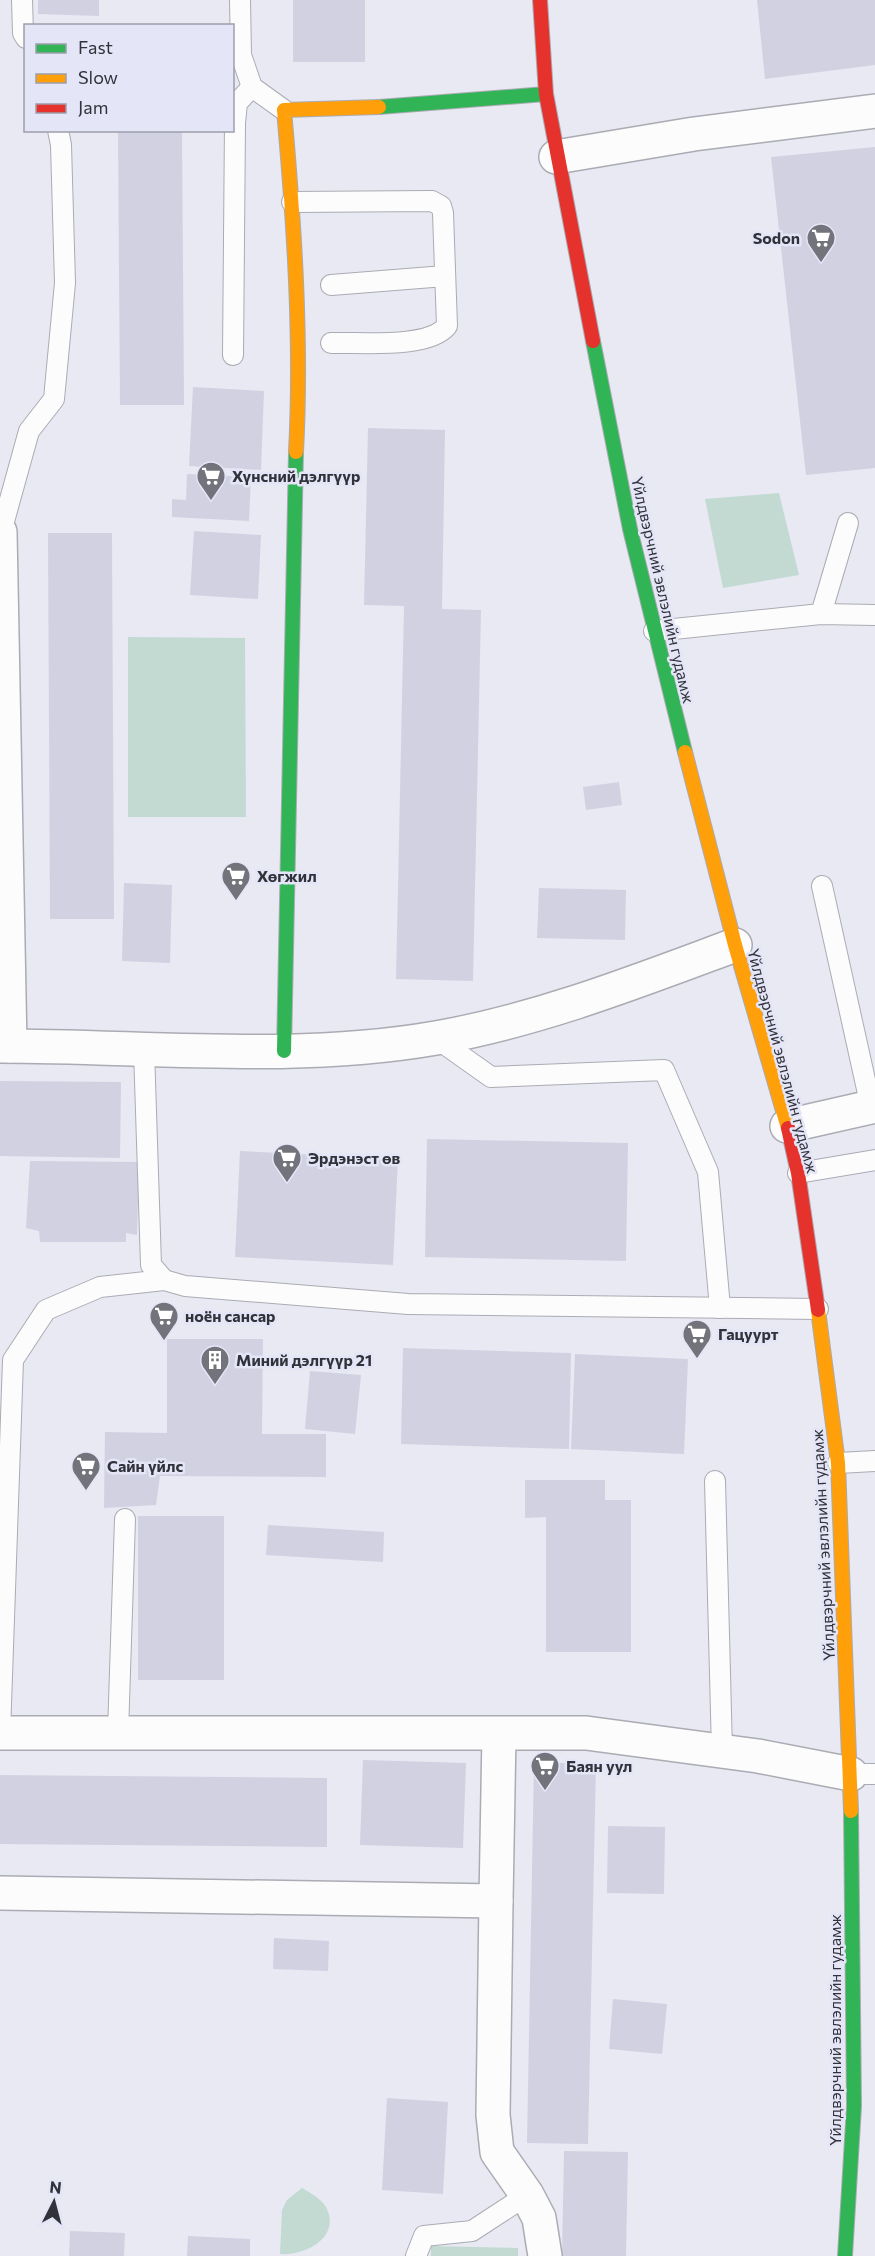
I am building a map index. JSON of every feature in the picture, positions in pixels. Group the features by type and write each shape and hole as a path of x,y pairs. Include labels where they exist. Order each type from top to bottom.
{"main road":[{"name":"Үйлдвэрчний эвлэлийн гудамж","path":"540,0 546,94 556,157 630,529 654,632 735,945 787,1126 798,1173 818,1309 838,1464 863,1774 854,2106 845,2256"},
{"path":"284,1051 293,518 299,403 292,202 284,110 429,105 546,94"}],"street":[{"path":"556,157 694,134 875,111"},
{"path":"0,532 5,1046 284,1051 362,1047 436,1038 562,1006 735,945"},
{"path":"787,1126 873,1107"},
{"path":"0,1733 586,1733 722,1751 863,1774"},
{"path":"499,1734 494,2130 501,2161 527,2195 539,2218 545,2256"},
{"path":"0,1893 496,1901"}],"lane":[{"path":"22,0 22,33 24,36"},
{"path":"240,0 241,55 252,87 284,110"},
{"path":"233,356 235,123 237,103 252,87"},
{"path":"0,532 29,431 54,399 64,284 61,145 58,132"},
{"path":"292,202 432,201 441,206 443,213 447,326 440,334 424,340 331,343"},
{"path":"331,285 445,276"},
{"path":"821,614 848,523"},
{"path":"654,632 821,614 875,615"},
{"path":"822,886 873,1107"},
{"path":"436,1038 491,1077 664,1070 708,1172 720,1308"},
{"path":"144,1050 151,1265 164,1280"},
{"path":"798,1173 875,1160"},
{"path":"0,1733 13,1360 46,1310 100,1287 164,1280 185,1286 408,1304 818,1309"},
{"path":"838,1464 875,1461"},
{"path":"715,1482 722,1751"},
{"path":"118,1733 125,1519"},
{"path":"854,2106 875,2106"},
{"path":"416,2256 424,2236 472,2231 527,2195"}],"green space":[{"path":"779,493 799,575 723,588 705,499"},
{"path":"128,637 245,638 246,817 128,817"},
{"path":"302,2188 325,2206 330,2219 329,2228 325,2236 310,2248 290,2254 280,2254 282,2210 287,2200"},
{"path":"431,2246 518,2248 518,2256 431,2256"}],"building":[{"path":"38,0 99,0 99,16 38,14"},
{"path":"293,0 365,0 365,62 293,62"},
{"path":"757,0 875,0 875,65 765,79"},
{"path":"118,132 182,132 184,405 120,405"},
{"path":"875,147 875,468 806,475 771,157"},
{"path":"193,387 264,391 261,470 189,466"},
{"path":"368,428 445,430 442,609 481,610 473,981 396,979 404,606 364,605"},
{"path":"187,474 251,477 249,521 172,517 172,499 186,500"},
{"path":"194,531 261,535 258,599 190,595"},
{"path":"48,533 112,533 114,919 50,919"},
{"path":"619,782 622,805 586,810 583,787"},
{"path":"124,883 172,885 170,963 122,961"},
{"path":"539,888 626,890 625,940 537,938"},
{"path":"0,1081 121,1082 120,1158 0,1156"},
{"path":"427,1139 628,1143 626,1261 425,1257"},
{"path":"240,1151 398,1159 393,1265 235,1257"},
{"path":"30,1161 139,1162 137,1235 126,1233 126,1242 40,1242 39,1231 26,1228"},
{"name":"Миний дэлгүүр 21","path":"167,1339 263,1339 262,1434 326,1434 326,1477 160,1476 156,1505 104,1508 105,1432 167,1433"},
{"path":"403,1348 571,1353 569,1449 401,1444"},
{"path":"575,1354 688,1359 684,1454 571,1449"},
{"path":"310,1371 361,1375 355,1434 305,1429"},
{"path":"525,1480 605,1480 605,1500 631,1500 631,1652 546,1652 546,1517 525,1518"},
{"path":"138,1516 224,1516 224,1680 138,1680"},
{"path":"268,1525 384,1532 383,1562 266,1555"},
{"path":"363,1760 466,1763 463,1848 360,1845"},
{"path":"534,1762 596,1764 588,2144 527,2143"},
{"path":"0,1775 327,1778 327,1847 0,1844"},
{"path":"608,1826 665,1827 664,1894 607,1893"},
{"path":"274,1938 329,1941 328,1971 273,1969"},
{"path":"613,1999 667,2004 662,2054 609,2049"},
{"path":"387,2098 448,2102 443,2194 382,2190"},
{"path":"564,2151 628,2152 626,2256 562,2256"},
{"path":"70,2231 125,2233 124,2256 69,2256"},
{"path":"188,2236 250,2239 250,2256 187,2256"}],"traffic: fast":[{"path":"379,107 546,94"},
{"path":"593,341 630,529 685,752"},
{"path":"284,1051 296,452"},
{"path":"845,2256 854,2106 851,1811"}],"traffic: slow":[{"path":"296,452 298,409 296,281 284,110 379,107"},
{"path":"685,752 735,945 788,1128"},
{"path":"818,1310 838,1463 851,1811"}],"traffic: jam":[{"path":"540,0 546,94 593,341"},
{"path":"788,1128 798,1173 818,1310"}],"place":[{"name":"Sodon","path":"821,264"},
{"name":"Хүнсний дэлгүүр","path":"211,502"},
{"name":"Хөгжил","path":"236,902"},
{"name":"Эрдэнэст өв","path":"287,1184"},
{"name":"ноён сансар","path":"164,1342"},
{"name":"Гацуурт","path":"697,1360"},
{"name":"Миний дэлгүүр 21","path":"215,1386"},
{"name":"Сайн үйлс","path":"86,1492"},
{"name":"Баян уул","path":"545,1792"}]}
